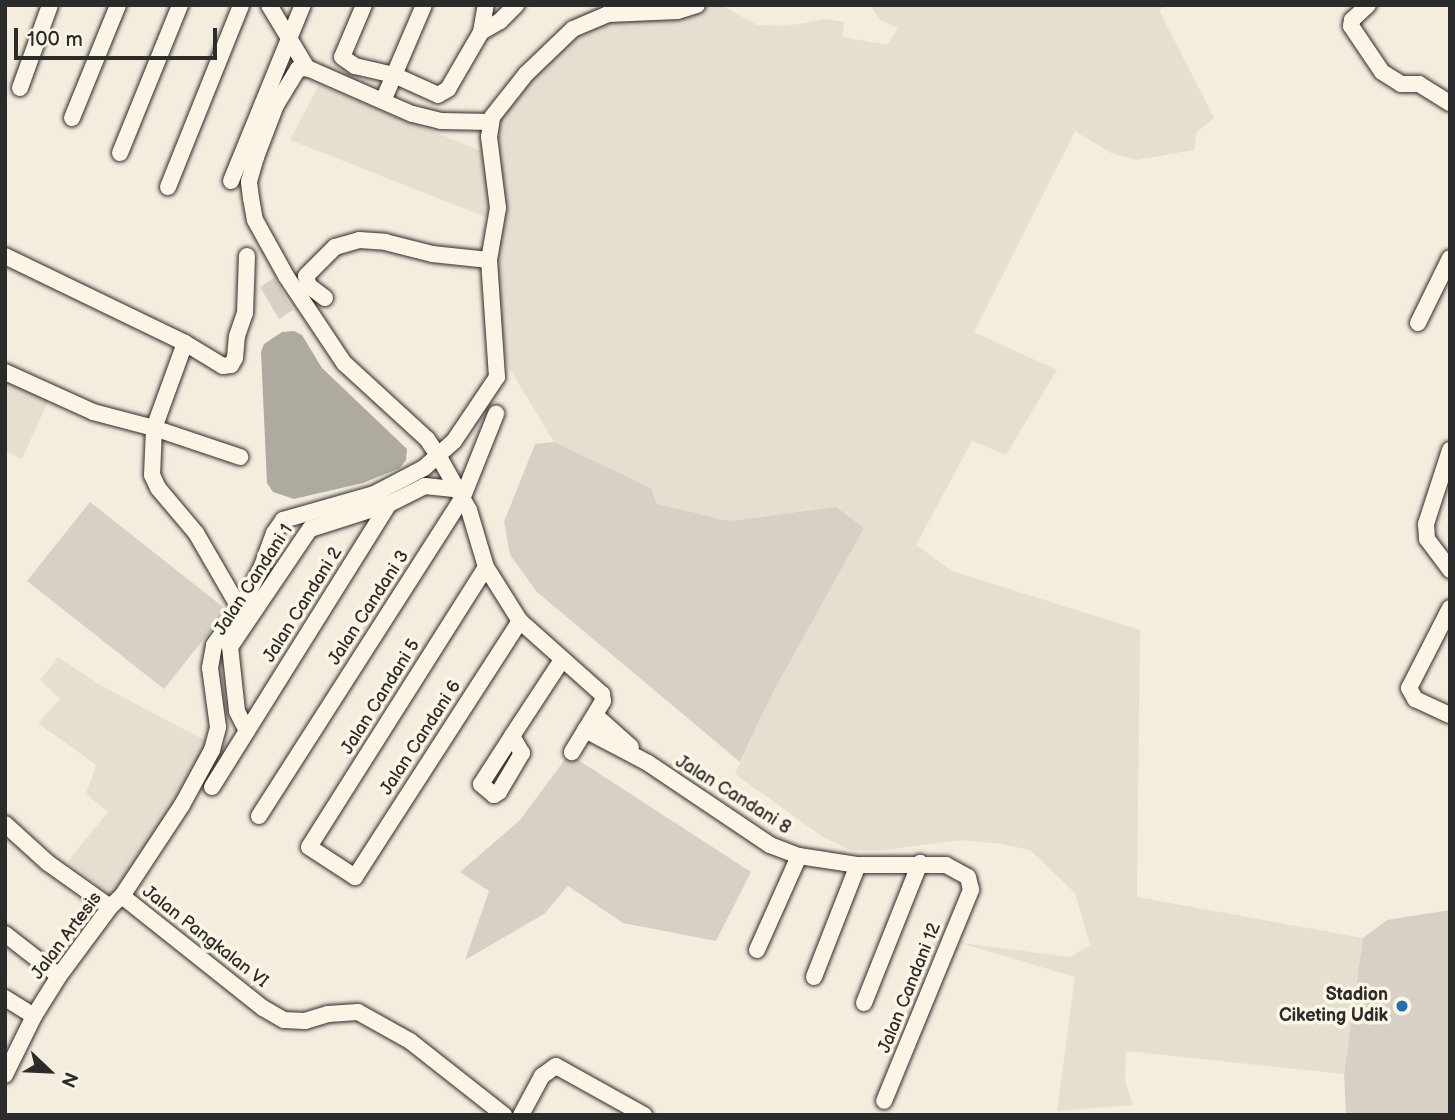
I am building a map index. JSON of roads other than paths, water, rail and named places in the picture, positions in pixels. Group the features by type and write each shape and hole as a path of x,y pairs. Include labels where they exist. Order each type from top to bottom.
{"street":[{"path":"72,118 118,5"},
{"path":"120,153 180,5"},
{"path":"168,187 241,5"},
{"path":"269,5 307,68 383,101 441,121 491,122 492,117 526,74 573,29 608,14 678,11 697,5"},
{"path":"230,181 303,5"},
{"path":"364,5 342,57 355,66 432,94 444,93 481,32 486,5"},
{"path":"383,101 424,5"},
{"path":"481,32 500,21 516,5"},
{"path":"1368,5 1352,20 1351,26 1382,72 1401,84 1419,84 1450,103"},
{"path":"20,88 49,7"},
{"name":"Jalan Candani 8","path":"307,68 298,69 288,79 256,157 249,182 255,220 286,276 344,363 427,439 439,457 459,494 486,567 520,621 602,694 599,708 648,763"},
{"name":"Jalan Pangkalan VI","path":"491,122 489,137 498,208 489,260 497,377 454,441 439,457 374,494 283,520 274,533 262,566 240,609 214,645 210,668 218,727 212,750 182,805 116,902 284,1020 305,1021 328,1014 358,1012 410,1041 504,1115"},
{"path":"325,299 309,286 306,276 335,247 359,240 385,242 432,254 489,260"},
{"path":"5,257 185,342 223,366 230,365 235,358 237,336 245,313 247,256"},
{"path":"1418,323 1450,258"},
{"path":"185,342 154,428 152,475 158,488 196,533 240,609"},
{"path":"5,372 93,412 154,428 240,457"},
{"name":"Jalan Candani 3","path":"259,816 459,494 496,414"},
{"path":"1450,450 1426,524 1427,539 1450,570"},
{"path":"388,504 425,486 459,494"},
{"name":"Jalan Candani 1","path":"247,731 237,711 230,647 310,529 388,504"},
{"name":"Jalan Candani 2","path":"212,787 388,504"},
{"name":"Jalan Candani 5","path":"355,877 309,847 486,567"},
{"path":"1450,608 1409,688 1415,699 1450,716"},
{"name":"Jalan Candani 6","path":"355,877 520,621"},
{"path":"512,736 562,660"},
{"path":"572,752 599,708"},
{"name":"Jalan Candani 8","path":"585,730 648,763 770,845 799,856 858,866 946,864 968,877 971,890"},
{"path":"5,824 48,863 116,902"},
{"path":"757,950 799,856"},
{"path":"864,1003 920,863"},
{"path":"814,977 858,866"},
{"name":"Jalan Candani 12","path":"884,1101 971,890"},
{"name":"Jalan Artesis","path":"5,1075 34,1016 59,976 116,902"},
{"path":"5,934 59,976"},
{"path":"5,998 34,1016"},
{"path":"521,1115 542,1076 556,1066 644,1115"}],"place":[{"name":"Stadion Ciketing Udik","path":"1402,1006"}]}
